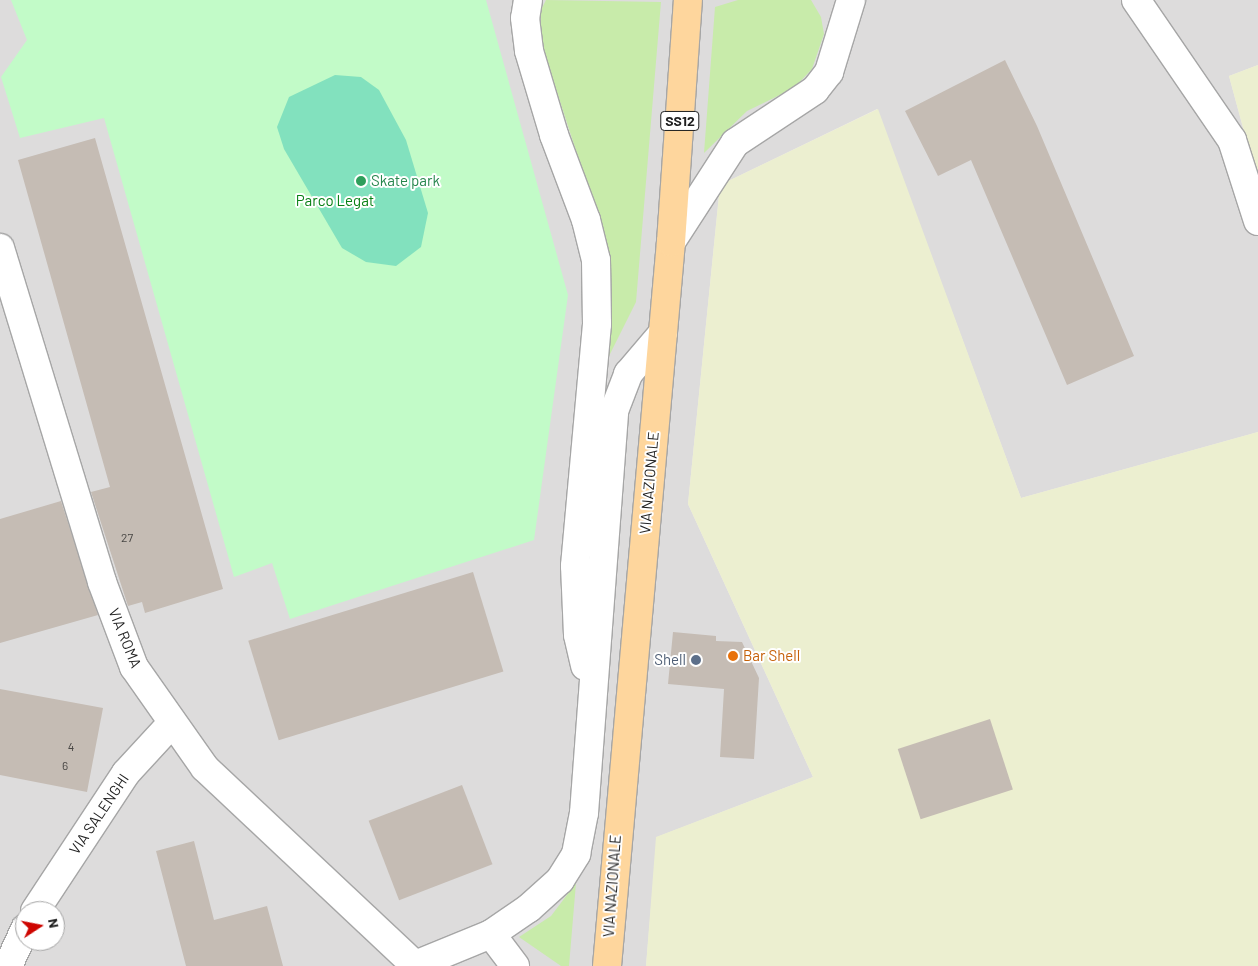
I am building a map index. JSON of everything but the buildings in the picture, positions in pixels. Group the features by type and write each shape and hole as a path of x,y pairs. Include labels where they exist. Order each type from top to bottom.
{"main road":[{"name":"VIA NAZIONALE","path":"607,966 672,242 688,0"}],"street":[{"path":"528,0 525,18 530,51 554,135 586,220 596,260 597,324 574,566 578,636 592,696"},
{"path":"672,242 734,143 815,90 829,72 851,0"},
{"path":"1136,0 1232,140 1258,221"},
{"name":"VIA ROMA","path":"0,248 102,582 134,667 171,724 205,768 414,965"},
{"path":"414,965 491,934 529,908 560,880 576,854 584,813 614,411 628,374 663,333"},
{"name":"VIA SALENGHI","path":"42,901 126,773 171,724"},
{"path":"491,934 515,966"},
{"path":"8,966 15,951"}],"shaded area":[{"path":"0,0 1258,0 1258,65 1229,76 1258,183 1258,432 1021,498 877,109 720,185 688,504 813,777 657,837 646,966 0,966"}],"green space":[{"name":"Parco Legat","path":"11,0 486,0 568,295 534,540 290,619 272,563 234,577 104,118 20,138 1,77 27,40"},
{"path":"546,0 661,2 636,302 606,362 610,303 607,246 541,43 541,10"},
{"path":"738,0 811,0 821,17 824,34 812,69 794,88 747,111 704,153 715,7"},
{"path":"1258,65 1258,183 1229,76"},
{"name":"Skate park","path":"335,75 361,77 379,90 406,140 428,213 421,247 396,266 366,262 342,248 284,149 277,127 289,97"},
{"path":"878,109 1021,498 1258,432 1258,966 646,966 656,837 813,777 688,504 720,185"},
{"path":"576,883 569,966 561,966 519,937 551,916"}],"place":[{"name":"Skate park","path":"361,181"},
{"name":"Bar Shell","path":"733,656"},
{"name":"Shell","path":"696,660"}]}
